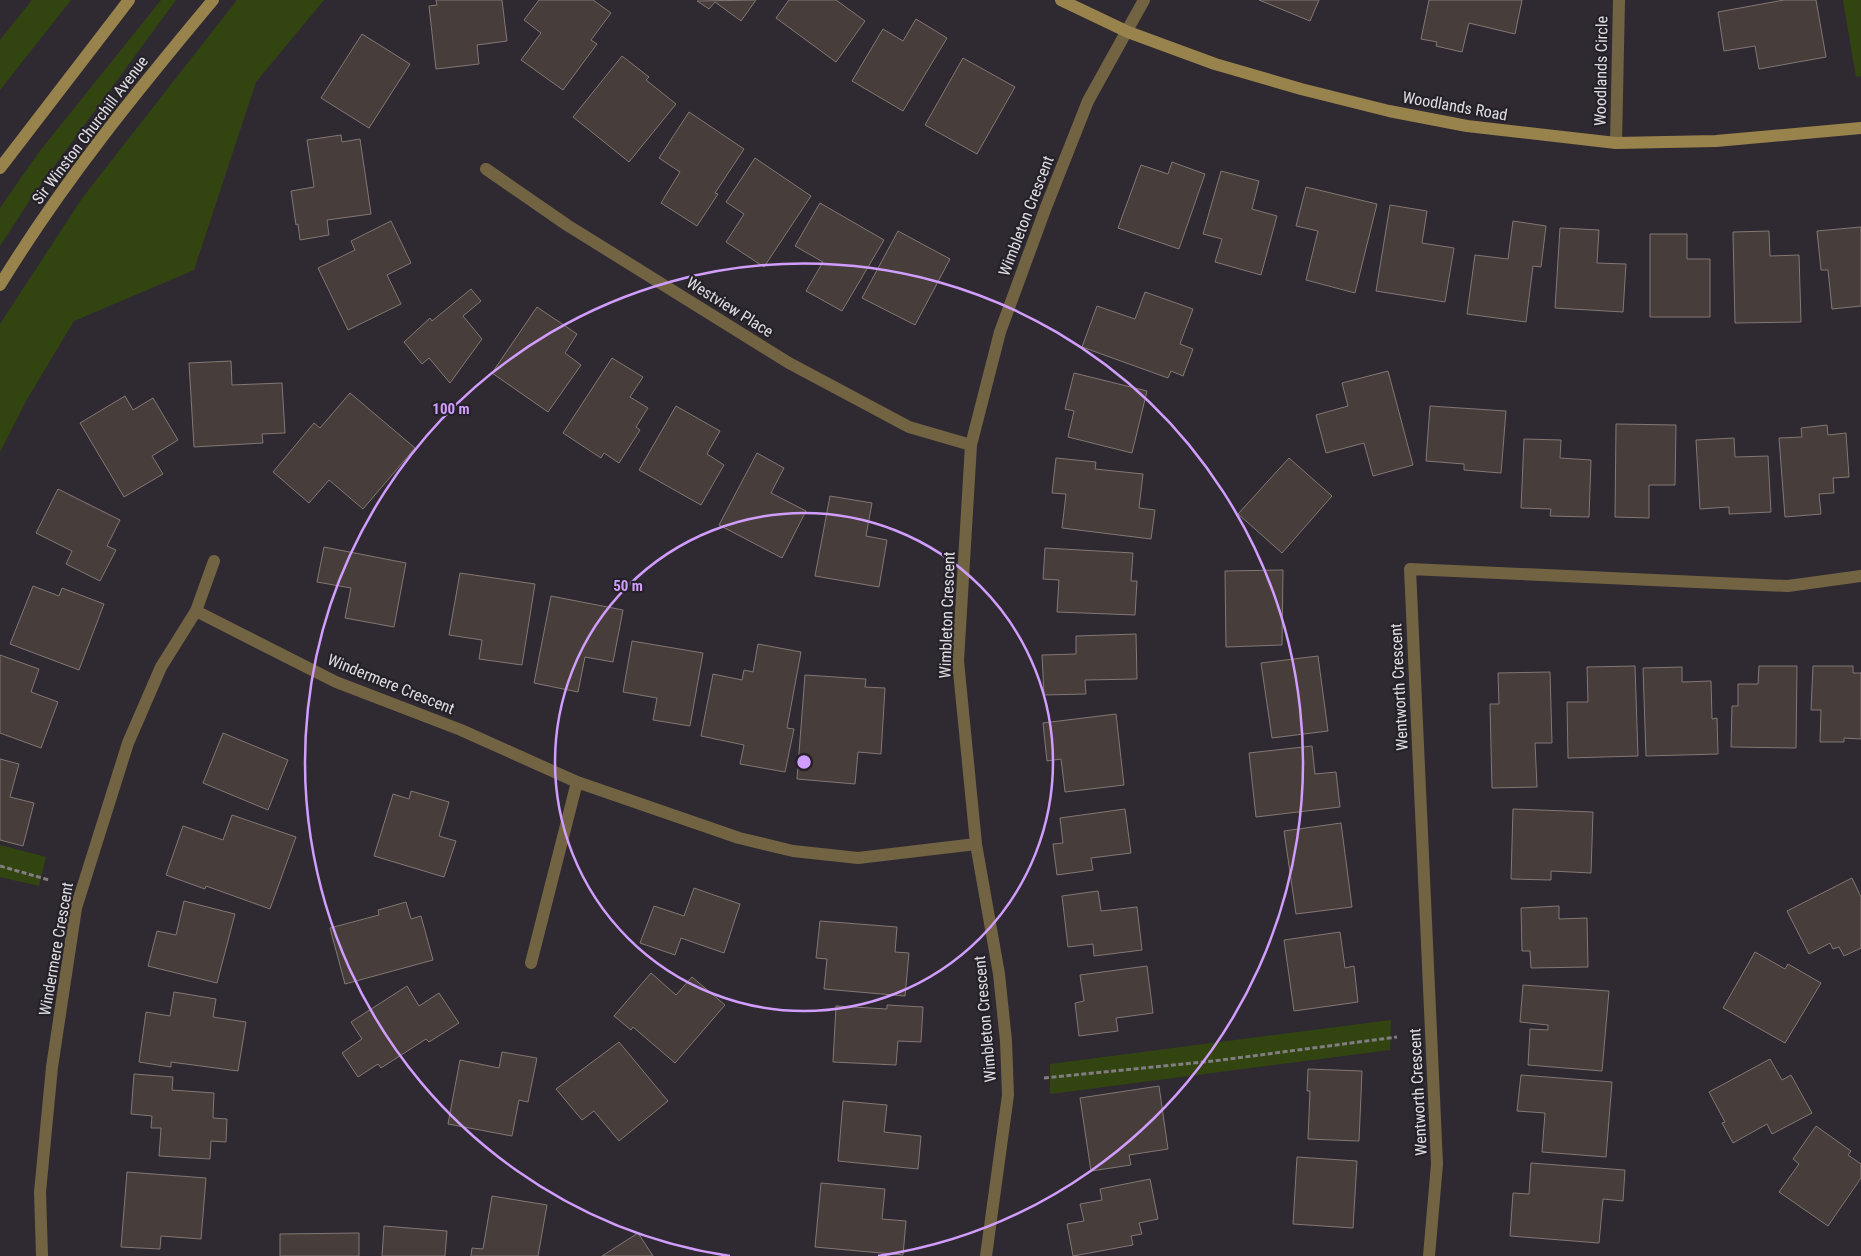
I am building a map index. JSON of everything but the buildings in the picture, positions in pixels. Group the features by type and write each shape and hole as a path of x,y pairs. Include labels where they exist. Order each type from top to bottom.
{"street":[{"path":"0,168 129,0"},
{"name":"Sir Winston Churchill Avenue","path":"0,285 32,233 127,103 213,0"},
{"name":"Woodlands Road","path":"1061,0 1128,32 1232,69 1388,111 1467,126 1616,144 1716,141 1861,128"},
{"name":"Wimbleton Crescent","path":"986,1256 1008,1095 1006,1041 999,974 976,844 958,661 971,445 1000,332 1046,207 1088,101 1128,32 1144,0"},
{"name":"Woodlands Circle","path":"1616,144 1619,0"},
{"name":"Westview Place","path":"486,169 568,225 789,364 909,427 971,445"},
{"name":"Windermere Crescent","path":"42,1256 40,1192 51,1076 76,908 128,743 161,667 196,611 214,561"},
{"name":"Wentworth Crescent","path":"1429,1256 1437,1164 1410,569 1788,586 1861,576"},
{"name":"Windermere Crescent","path":"196,611 336,682 470,734 577,782 739,838 793,851 858,858 976,844"},
{"path":"531,963 577,782"}],"path":[{"path":"0,866 49,880"},
{"path":"1044,1078 1214,1061 1397,1038"}],"green space":[{"path":"32,0 71,0 0,90 0,40"},
{"path":"161,0 176,0 36,191 0,246 0,208 39,152"},
{"path":"237,0 324,0 256,82 194,270 74,321 26,401 0,452 0,324 83,197"},
{"path":"1843,0 1861,0 1861,76 1856,77"},
{"path":"0,845 46,857 39,886 0,877"},
{"path":"1391,1020 1390,1050 1050,1094 1050,1064"}]}
